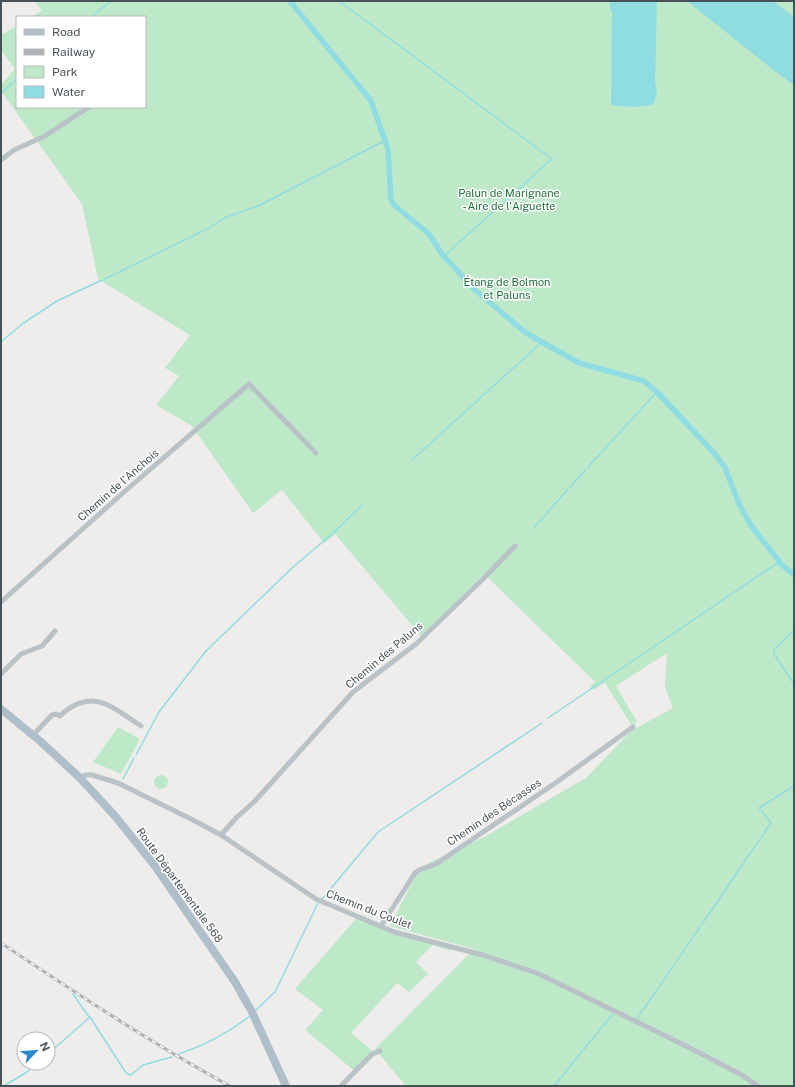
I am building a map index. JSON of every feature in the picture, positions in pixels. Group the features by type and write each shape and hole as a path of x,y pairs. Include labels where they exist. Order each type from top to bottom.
{"main road":[{"name":"Route Départementale 568","path":"1,710 33,735 80,778 115,816 155,866 235,982 252,1012 286,1086"}],"street":[{"path":"1,160 14,150 45,136 87,108"},
{"name":"Chemin de l'Anchois","path":"1,602 124,492 249,384 316,453"},
{"name":"Chemin des Paluns","path":"220,835 254,802 353,692 416,644 515,546"},
{"path":"1,674 21,654 42,646 55,632"},
{"path":"33,735 52,715 56,714 60,716 71,706 97,701 107,704 141,726"},
{"name":"Chemin des Bécasses","path":"381,926 401,893 417,871 436,864 554,784 633,727"},
{"name":"Chemin du Coulet","path":"80,778 92,774 118,782 193,820 220,835 316,899 394,932 483,955 539,974 686,1046 740,1074 758,1086"},
{"path":"341,1086 372,1054 380,1051"}],"green space":[{"name":"Étang de Bolmon et Paluns","path":"35,1 794,1 794,1086 406,1086 375,1049 474,949 390,926 420,867 484,837 586,778 631,731 673,708 665,687 667,653 616,686 637,722 632,726 605,683 593,690 590,686 595,682 484,574 421,636 335,534 324,543 282,490 253,513 192,426 156,405 179,376 165,368 190,335 98,279 82,204 1,91 1,85 15,69 1,50 1,35 16,27 16,108 146,108 146,16 33,16 42,11"},
{"path":"118,727 140,739 121,774 93,762"},
{"path":"161,775 166,777 168,782 166,787 161,789 156,787 154,782 156,777"},
{"path":"360,914 394,930 454,945 450,951 433,945 416,962 428,974 409,992 397,983 351,1033 376,1054 357,1073 305,1030 323,1010 295,989"}],"water":[{"path":"610,1 657,1 655,84 657,91 654,104 633,107 611,105 612,12 610,9"},
{"path":"687,1 773,1 794,17 794,85 772,69"}],"waterway":[{"path":"92,16 111,1"},
{"path":"290,1 371,101 388,149 391,199 394,205 429,234 442,254 475,290 526,333 579,363 644,381 657,392 716,455 725,468 740,506 750,524 782,565 794,575"},
{"path":"339,1 552,159 444,256"},
{"path":"1,93 16,80"},
{"path":"105,279 209,228 224,218 260,205 382,142 385,142"},
{"path":"1,342 22,324 57,301 102,280"},
{"path":"412,460 542,342"},
{"path":"588,467 657,392"},
{"path":"570,487 586,469"},
{"path":"534,528 568,489"},
{"path":"136,755 159,712 206,651 292,568 331,535 362,505"},
{"path":"548,718 779,562"},
{"path":"794,631 774,649 774,654 794,684"},
{"path":"322,899 378,832 542,723"},
{"path":"123,779 134,758"},
{"path":"637,1019 771,823 759,808 794,786"},
{"path":"256,1010 275,992 318,903"},
{"path":"73,994 89,1017"},
{"path":"554,1086 612,1015"},
{"path":"179,1054 216,1038 250,1016"},
{"path":"56,1047 90,1017 126,1073 131,1075 143,1065 172,1057"},
{"path":"4,1086 28,1071"}],"railway":[{"path":"1,943 143,1035 230,1086"}],"park label":[{"name":"Palun de Marignane - Aire de l'Aiguette","path":"509,199"}]}
